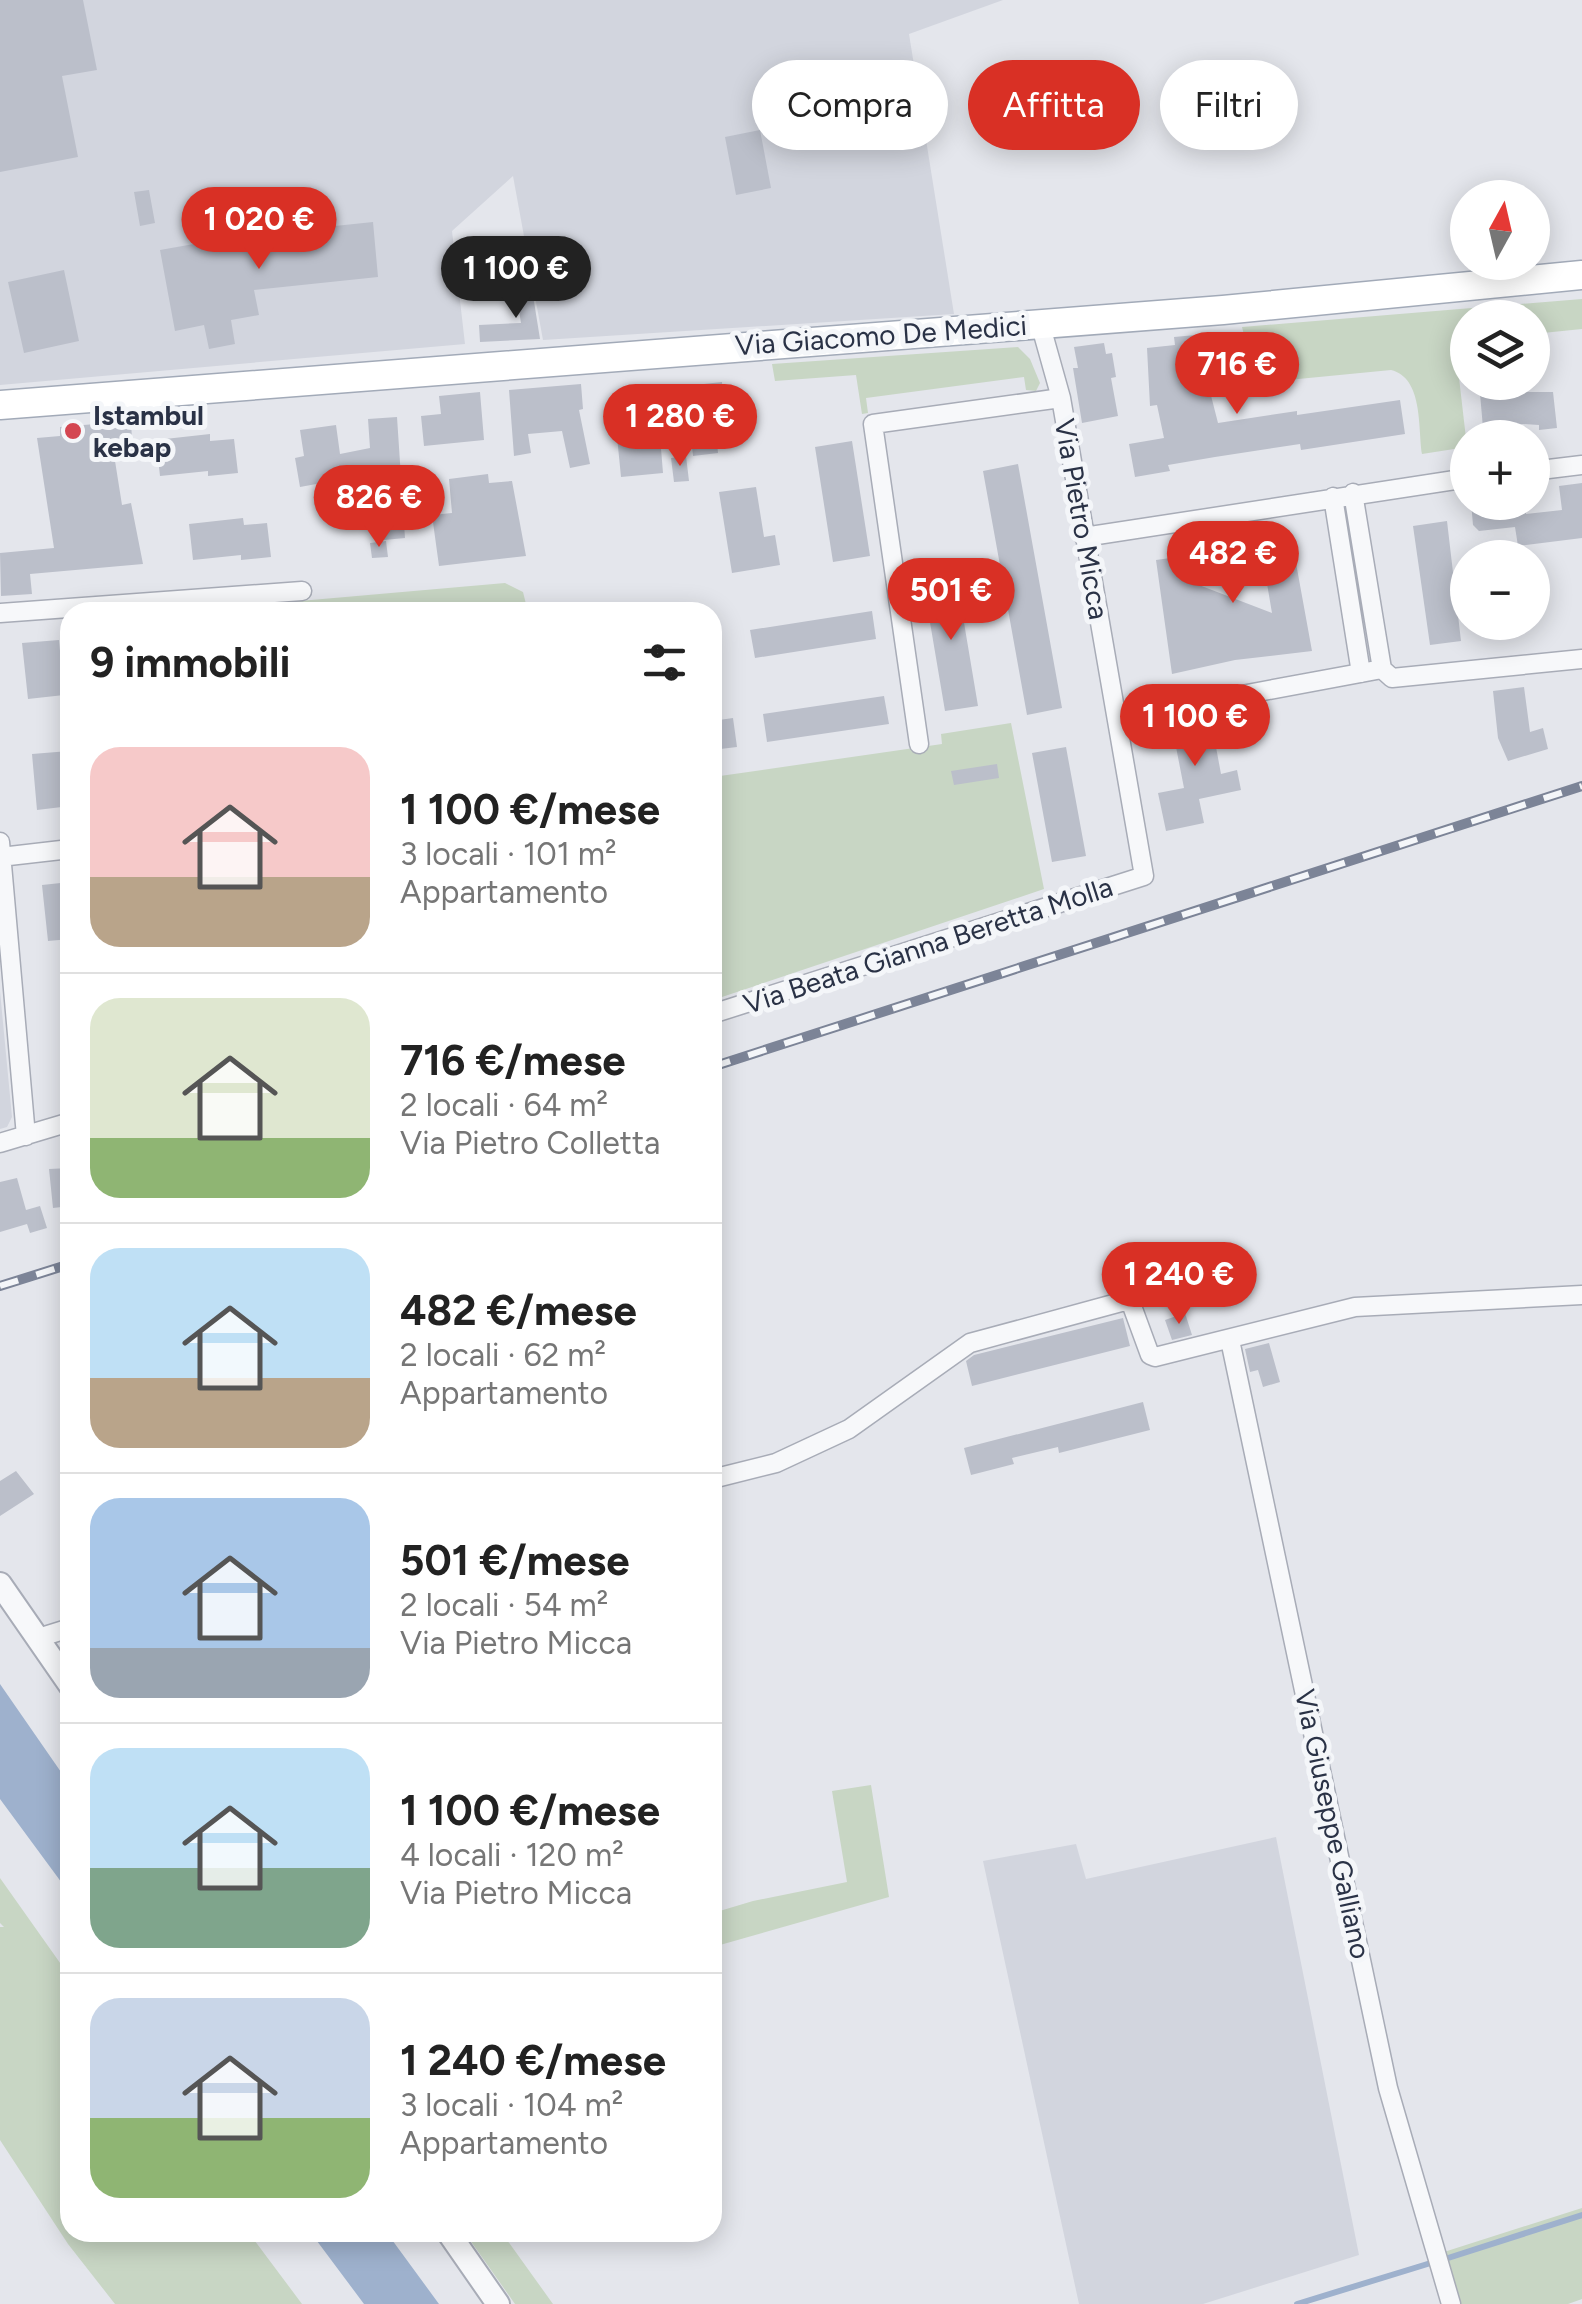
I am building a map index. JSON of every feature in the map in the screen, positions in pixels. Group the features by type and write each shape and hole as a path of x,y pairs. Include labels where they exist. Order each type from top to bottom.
{"main road":[{"name":"Via Giacomo De Medici","path":"0,404 1223,310 1582,275"}],"street":[{"name":"Via Pietro Micca","path":"1040,323 1061,398 1144,876"},
{"name":"Via Pietro Micca","path":"919,744 873,424 1061,398"},
{"path":"1550,469 1582,465"},
{"path":"1084,537 1450,480"},
{"path":"1353,493 1382,669 1392,678 1582,659"},
{"path":"1333,497 1361,673"},
{"path":"178,602 302,591"},
{"path":"0,613 60,611"},
{"path":"1231,697 1382,669"},
{"path":"0,842 26,1136"},
{"path":"1,857 60,850"},
{"name":"Via Beata Gianna Beretta Molla","path":"722,1011 1144,876"},
{"path":"0,1143 60,1125"},
{"path":"722,1476 776,1463 849,1430 970,1342 1122,1302 1132,1306 1150,1355 1156,1357 1355,1307 1582,1294"},
{"name":"Via Giuseppe Galliano","path":"1230,1340 1388,2088 1451,2304"},
{"path":"0,1584 60,1670"},
{"path":"38,1638 60,1631"},
{"path":"455,2242 498,2304"}],"shaded area":[{"path":"0,0 1003,0 909,34 913,60 752,60 752,150 928,150 954,314 543,340 513,176 452,231 465,344 0,385"},
{"path":"0,991 12,1117 7,1127 0,1129"},
{"path":"1276,1837 1359,2255 1203,2304 1079,2304 983,1861 1076,1844 1086,1879"}],"green space":[{"path":"1582,299 1582,329 1550,332 1550,302"},
{"path":"1450,310 1450,400 1462,400 1464,420 1450,420 1450,450 1422,454 1414,393 1401,375 1391,370 1256,383 1242,327"},
{"path":"1018,347 1030,359 1040,383 1036,391 1026,390 1024,377 866,398 868,413 862,414 856,375 775,381 772,364"},
{"path":"505,583 523,592 526,602 289,602"},
{"path":"1011,723 1044,889 722,997 722,776 942,744 941,734"},
{"path":"871,1785 889,1897 722,1944 722,1910 847,1882 832,1791"},
{"path":"0,1878 60,1963 60,2232 0,2140 0,1927 4,1927 0,1923"},
{"path":"1582,2208 1582,2299 1568,2304 1459,2304 1444,2252"},
{"path":"256,2242 302,2304 115,2304 68,2244"},
{"path":"471,2242 508,2242 553,2304 515,2304"}],"water":[{"path":"0,1684 60,1771 60,1880 0,1799"},
{"path":"318,2242 394,2242 439,2304 364,2304"}],"building":[{"path":"0,0 83,0 97,70 62,76 78,157 0,172"},
{"path":"752,132 752,150 764,150 771,188 736,195 725,137"},
{"path":"149,190 155,223 140,226 134,192"},
{"path":"373,222 378,277 254,290 259,315 231,320 235,344 209,349 204,325 175,331 160,250 239,236"},
{"path":"64,270 79,341 24,353 8,282"},
{"path":"531,283 540,339 480,342 479,325 521,323 515,285"},
{"path":"1207,334 1210,371 1205,372 1218,423 1400,400 1405,434 1301,450 1300,444 1215,457 1168,465 1170,471 1135,477 1129,444 1164,438 1157,405 1150,406 1147,348 1175,345 1174,337"},
{"path":"1104,343 1106,354 1112,353 1116,377 1111,378 1118,416 1082,423 1073,368 1078,368 1074,347"},
{"path":"722,382 725,420 715,421 718,453 693,456 686,386"},
{"path":"581,384 583,409 579,410 590,464 570,468 562,431 528,434 531,453 514,456 509,390"},
{"path":"480,392 484,440 424,446 421,416 441,414 439,396"},
{"path":"1553,392 1557,428 1550,429 1550,420 1482,420 1481,400 1550,400"},
{"path":"658,412 663,473 621,477 615,416"},
{"path":"397,417 405,538 384,540 379,468 325,473 327,482 300,487 295,458 304,456 300,430 336,425 340,454 370,448 368,419"},
{"path":"131,421 132,440 112,442 122,505 131,503 143,564 30,574 32,594 1,596 0,553 54,548 37,438 60,436 60,427"},
{"path":"210,434 210,441 234,439 238,473 208,476 208,471 160,476 156,440"},
{"path":"852,441 870,556 833,562 815,447"},
{"path":"686,456 689,481 674,482 671,458"},
{"path":"1018,464 1062,708 1027,715 983,471"},
{"path":"488,474 489,483 512,481 526,556 439,566 432,515 452,513 449,479"},
{"path":"1582,483 1582,538 1550,542 1517,540 1515,527 1479,531 1473,525 1473,520 1550,520 1550,511 1562,510 1559,486"},
{"path":"756,487 764,537 775,535 780,565 732,573 719,492"},
{"path":"243,518 244,525 267,523 271,557 241,560 241,555 193,560 189,524"},
{"path":"1447,521 1450,640 1461,641 1430,645 1413,526"},
{"path":"386,541 388,557 372,558 370,543"},
{"path":"1292,541 1312,651 1235,660 1172,674 1156,560","holes":["1265,572 1272,613 1191,582"]},
{"path":"956,575 978,706 945,711 923,581"},
{"path":"872,611 876,639 755,658 750,630"},
{"path":"59,640 60,695 28,699 22,643"},
{"path":"1524,687 1530,732 1543,728 1548,749 1508,761 1498,738 1493,691"},
{"path":"884,696 889,724 767,742 763,714"},
{"path":"1208,704 1221,774 1237,770 1241,790 1199,799 1204,823 1166,831 1158,793 1184,788 1169,711"},
{"path":"733,718 737,747 722,749 722,720"},
{"path":"1066,747 1086,856 1052,862 1032,753"},
{"path":"60,752 60,807 37,810 32,754"},
{"path":"997,764 999,778 954,785 951,771"},
{"path":"60,883 60,940 48,941 42,885"},
{"path":"60,1168 60,1207 53,1208 49,1169"},
{"path":"17,1178 26,1210 40,1206 47,1228 30,1233 27,1224 0,1232 0,1182"},
{"path":"1185,1313 1192,1335 1172,1340 1165,1320"},
{"path":"1123,1318 1130,1346 972,1386 966,1361 974,1355"},
{"path":"1269,1343 1280,1382 1263,1387 1258,1370 1250,1372 1245,1349"},
{"path":"1143,1402 1150,1430 1059,1453 1058,1447 1012,1458 1014,1464 971,1475 964,1448"},
{"path":"16,1471 34,1494 0,1516 0,1481"}],"waterway":[{"path":"1445,2259 1582,2215"},
{"path":"1297,2304 1434,2262"}],"railway":[{"path":"722,1064 1582,786"},
{"path":"0,1286 60,1267"}],"place":[{"name":"Istambul kebap","path":"73,431"}]}
